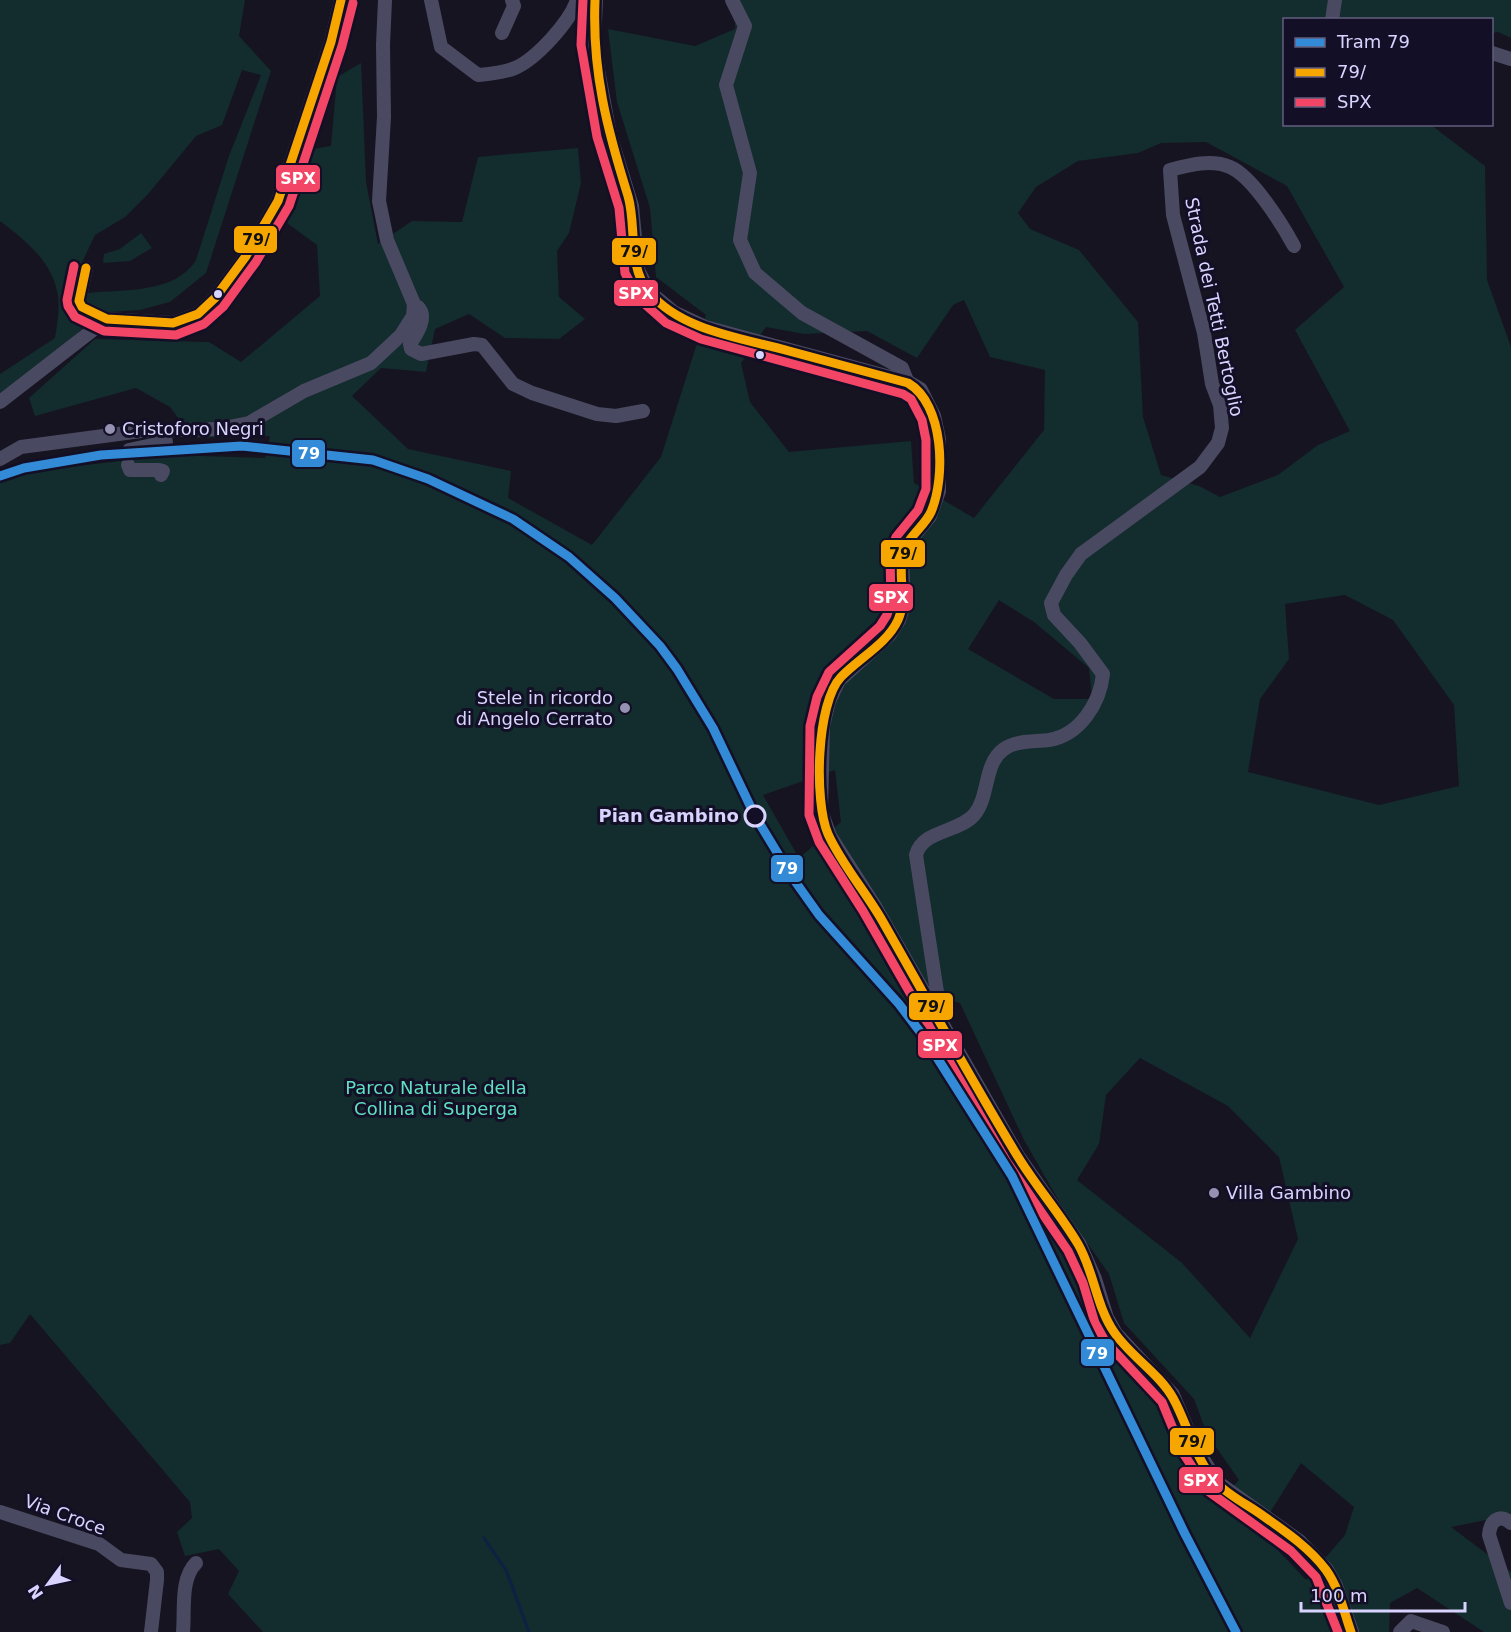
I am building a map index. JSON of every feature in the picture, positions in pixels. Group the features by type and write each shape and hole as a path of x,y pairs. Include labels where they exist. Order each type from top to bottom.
{"street":[{"path":"86,268 79,301 87,311 107,319 173,323 198,314 215,298 246,256 278,201 331,42 341,0"},
{"path":"0,459 21,447 163,430 218,429 249,423 304,391 371,363 401,335 413,316 414,304 387,240 379,201 384,117 383,45 386,0"},
{"path":"431,0 441,47 478,75 516,68 531,57 566,21 577,0"},
{"path":"502,33 514,6 513,0"},
{"path":"595,0 594,43 599,81 612,145 632,206 637,270 648,292 673,313 705,328 908,382 920,390 933,416 939,457 938,491 928,516 906,544 901,560 903,604 898,620 889,634 838,680 828,701 822,726 820,812 829,836 873,905 1017,1156 1078,1245 1094,1279 1106,1318 1115,1334 1172,1395 1194,1447 1217,1483 1299,1542 1326,1569 1335,1586 1351,1632"},
{"path":"732,0 745,26 726,85 750,173 740,240 755,273 802,313 902,368 908,382"},
{"path":"1332,18 1335,0"},
{"path":"1493,54 1511,59"},
{"name":"Strada dei Tetti Bertoglio","path":"943,1026 935,991 918,849 927,839 960,826 974,814 983,798 987,776 999,754 1005,748 1015,744 1051,740 1066,735 1093,707 1101,690 1103,674 1085,649 1054,615 1052,603 1066,575 1082,554 1200,467 1218,442 1222,428 1220,405 1212,384 1204,333 1173,215 1170,170 1202,164 1219,164 1232,168 1249,183 1294,246"},
{"path":"414,304 421,309 422,317 419,330 410,344 411,349 421,354 474,344 482,345 508,379 532,393 597,414 616,416 643,411"},
{"path":"0,402 107,319"},
{"path":"129,450 166,442 163,430"},
{"path":"128,465 129,470 159,470 163,471 161,475"},
{"name":"Via Croce","path":"0,1512 99,1544 121,1560 152,1564 157,1572 157,1580 152,1632"},
{"path":"1511,1523 1501,1518 1495,1520 1490,1526 1489,1534 1491,1549 1511,1604"},
{"path":"183,1632 186,1580 188,1571 196,1563"},
{"path":"1400,1632 1411,1621 1443,1632"}],"green space":[{"path":"0,0 245,0 239,36 271,71 206,273 170,302 140,310 110,312 90,321 0,406 0,374 55,338 59,306 55,284 44,263 37,253 0,221","holes":["242,70 261,75 229,156 196,260 187,271 162,284 132,290 88,293 80,286 78,271 95,235 125,217 149,193 196,136 222,125"]},
{"name":"Parco Naturale della Collina di Superga","path":"736,0 1511,0 1511,38 1498,32 1493,33 1493,18 1283,18 1283,126 1432,126 1485,166 1487,280 1511,347 1511,1515 1451,1527 1511,1572 1511,1632 1484,1632 1417,1588 1390,1603 1389,1632 263,1632 228,1594 239,1571 219,1549 185,1556 177,1532 192,1518 190,1502 30,1314 10,1343 0,1345 0,475 172,455 265,458 270,436 193,438 170,407 136,388 35,416 29,398 95,339 209,342 241,362 320,296 317,245 287,223 313,149 331,146 337,77 361,63 366,182 378,244 412,221 462,222 478,157 578,148 581,183 569,233 557,251 559,297 585,319 559,339 505,338 469,314 435,329 426,372 381,368 352,396 408,449 511,471 508,498 592,545 661,457 706,315 656,277 650,208 617,102 608,29 695,46 735,29","holes":["1206,142 1287,186 1344,287 1295,330 1350,431 1318,445 1278,475 1220,497 1199,486 1161,475 1143,417 1138,322 1079,250 1030,229 1018,213 1036,187 1078,161 1138,153 1161,143","964,300 990,357 1045,370 1044,430 974,518 914,483 911,441 789,452 750,402 741,363 766,327 804,334 867,331 917,358 953,305","1345,595 1393,620 1454,705 1459,786 1379,805 1248,772 1260,699 1289,659 1285,604","999,600 1034,622 1089,668 1092,699 1054,699 968,649","835,770 841,822 799,858 763,795","910,988 960,1003 1024,1140 1064,1210 1109,1274 1124,1323 1194,1399 1207,1434 1239,1480 1219,1501 1181,1445 1155,1390 1111,1339 1047,1220 1028,1200 934,1024 914,1002","1140,1058 1228,1106 1279,1157 1298,1239 1250,1338 1182,1263 1077,1180 1099,1144 1106,1095","1301,1463 1354,1507 1345,1535 1306,1580 1259,1530"]},
{"path":"141,233 152,248 130,261 103,263 104,254 120,249"}],"waterway":[{"path":"484,1538 506,1570 529,1632"}],"tram line":[{"name":"79","path":"0,476 24,468 101,455 242,446 373,460 428,479 513,519 569,557 615,598 660,646 677,669 713,728 755,816 792,877 819,915 899,1004 924,1037 1012,1176 1185,1534 1236,1632"}],"transit line":[{"name":"79/","path":"86,268 79,301 82,307 107,319 173,323 198,314 215,298 246,256 278,201 331,42 341,0"},
{"name":"SPX","path":"583,0 581,45 597,137 619,208 625,273 639,299 666,323 701,339 903,394 911,399 922,420 926,440 926,489 918,510 896,537 890,555 891,602 887,615 880,626 829,672 817,697 810,726 809,815 819,842 863,911 1007,1162 1068,1251 1083,1283 1095,1323 1105,1341 1162,1402 1183,1453 1208,1491 1291,1551 1316,1577 1338,1632"},
{"name":"79/","path":"595,0 596,51 602,100 631,208 635,259 642,282 649,292 678,316 714,331 908,383 920,393 929,407 935,424 940,461 936,497 931,512 908,542 903,554 901,562 902,604 898,620 880,644 841,677 826,708 819,777 828,834 840,857 883,922 1015,1152 1078,1244 1088,1265 1103,1311 1114,1332 1167,1389 1203,1464 1217,1483 1295,1539 1326,1570 1338,1592 1351,1632"},
{"name":"SPX","path":"74,266 67,300 68,306 75,317 104,331 176,335 204,324 223,307 256,262 289,206 342,46 353,3"}],"place":[{"name":"Cristoforo Negri","path":"110,429"},
{"name":"Stele in ricordo di Angelo Cerrato","path":"625,708"},
{"name":"Pian Gambino","path":"755,816"},
{"name":"Villa Gambino","path":"1214,1193"}]}
